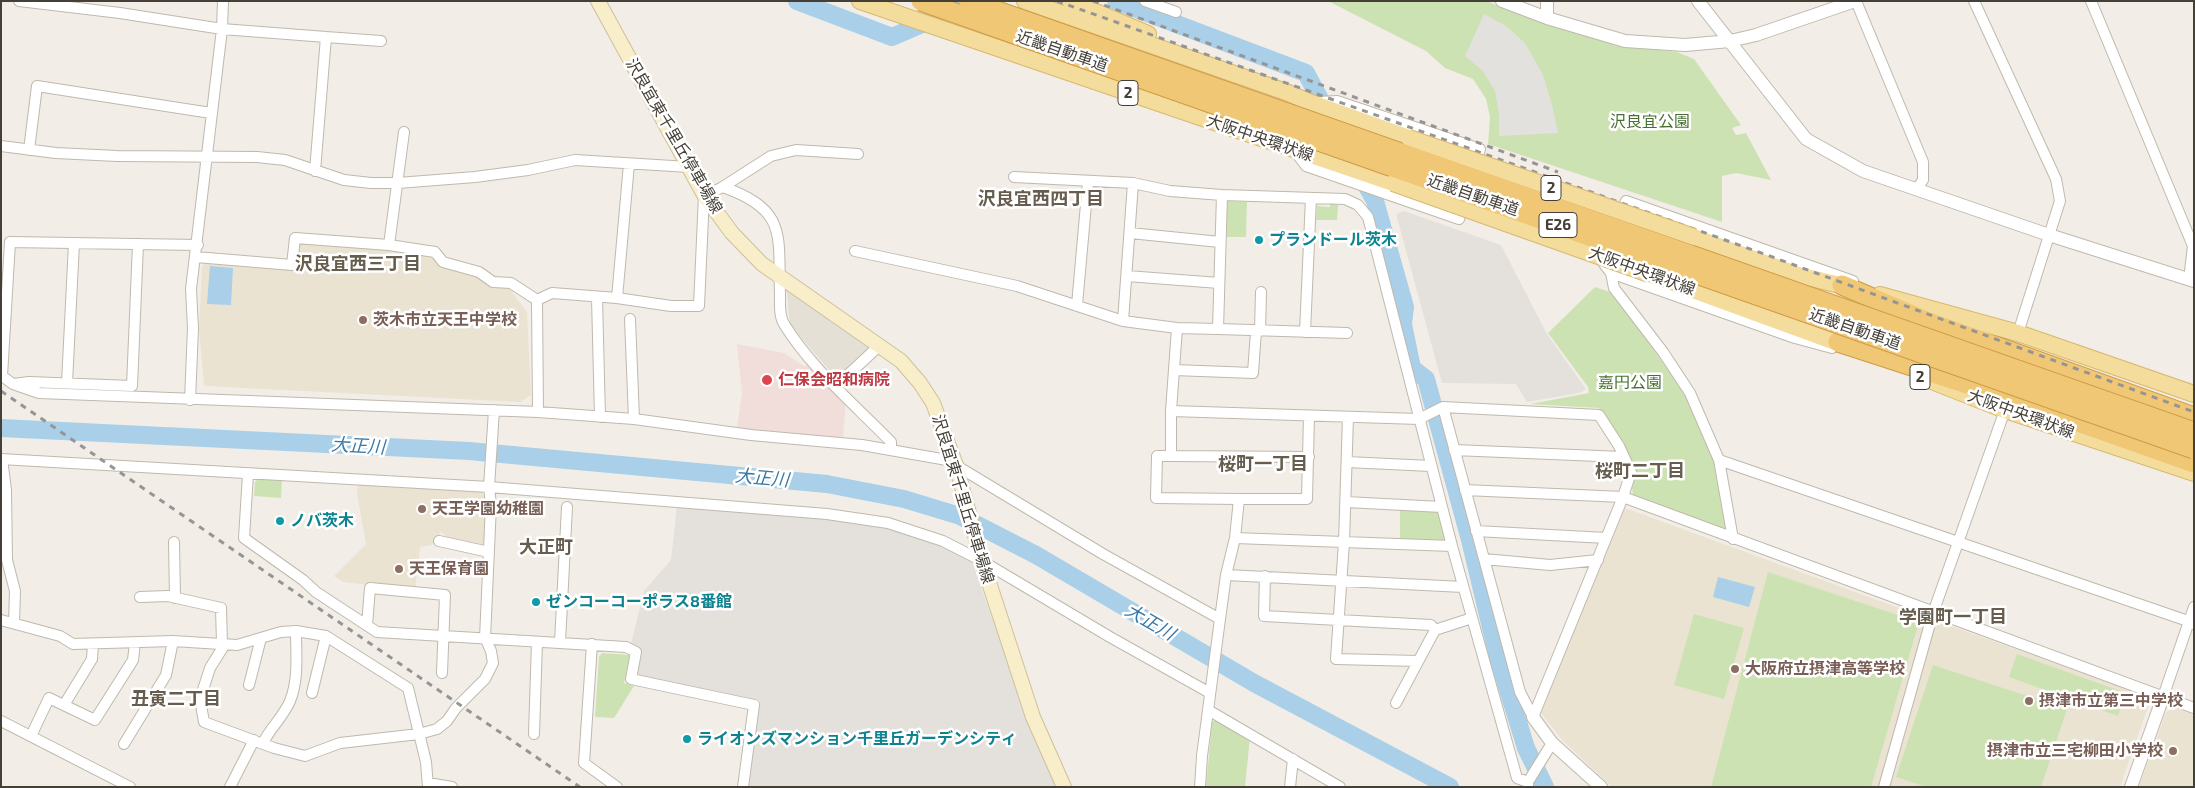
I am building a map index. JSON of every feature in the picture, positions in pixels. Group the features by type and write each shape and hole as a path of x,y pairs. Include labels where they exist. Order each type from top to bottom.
{"highway":[{"name":"近畿自動車道","path":"921,1 2194,449"},
{"name":"近畿自動車道","path":"969,1 2194,432"},
{"path":"1842,285 1928,322 2194,417"},
{"path":"1838,342 2010,405 2194,463"}],"main road":[{"name":"沢良宜東千里丘停車場線","path":"598,1 704,195 732,233 762,264 901,361 933,403 957,470 982,561 1033,717 1064,787"},
{"name":"2","path":"1025,1 1798,275 1909,302 2018,333 2194,394"},
{"path":"1070,1 1286,92"},
{"name":"大阪中央環状線","path":"863,2 1393,183 1838,342 1893,366 2010,405 2194,473"}],"street":[{"path":"19,1 222,29 381,41"},
{"path":"190,400 193,328 191,288 198,245 224,1"},
{"path":"1145,1 1176,12"},
{"path":"1502,1 1547,18 1625,41 1685,45 1730,41 1756,35 1856,1 1923,162 1923,180 1916,190"},
{"path":"1547,1 1547,18"},
{"path":"1698,1 1806,139 1863,171 2049,235 2191,280 2192,246 2091,1"},
{"path":"1974,1 2056,179 2060,201 2018,333"},
{"path":"315,172 326,37"},
{"path":"29,150 37,86 211,113"},
{"path":"1293,149 1306,166 1459,219 1480,149 1337,101 1309,102"},
{"path":"389,245 404,132"},
{"path":"1,146 29,150 117,156 257,157 285,160 315,172 344,180 398,183 493,174 575,160 689,167"},
{"path":"537,300 552,293 597,298 617,298 671,306 699,306 704,195 723,187 771,156 796,150 858,154"},
{"path":"617,298 629,164"},
{"path":"1014,177 1133,183 1170,191 1222,195 1344,199 1358,204 1368,217 1452,546 1517,778 1528,784 1549,747"},
{"path":"1076,305 1088,182"},
{"path":"1123,321 1133,183"},
{"path":"723,187 741,194 760,205 772,218 779,239 782,322 802,351 891,442 891,450"},
{"path":"1218,329 1222,195"},
{"path":"1305,332 1311,198"},
{"path":"1733,539 1720,460 1690,394 1663,352 1614,288 1611,273 1604,264 1626,201 1806,263 1909,302"},
{"path":"1130,233 1220,242"},
{"path":"196,257 292,264 294,238 389,245 435,252 443,262 479,272 493,282 511,283 537,300"},
{"path":"198,245 10,242 5,264 2,376 13,384 39,393 190,400 425,406 634,419 751,435 862,445 947,460 957,470 1219,622"},
{"path":"67,383 74,244"},
{"path":"13,384 29,382 132,386 138,244"},
{"path":"855,251 1017,286 1123,321 1177,328 1347,333"},
{"path":"1611,273 1795,338 1893,366"},
{"path":"1127,276 1219,283"},
{"path":"1174,370 1253,372 1261,292"},
{"path":"597,298 600,417"},
{"path":"537,300 538,412"},
{"path":"630,319 634,419"},
{"path":"1171,456 1177,328"},
{"path":"836,386 880,345"},
{"path":"1884,787 1933,613 1957,541 2010,405"},
{"path":"1443,407 1520,692 1549,747 1601,787"},
{"path":"1172,411 1419,419 1443,407 1598,415 1619,446 1631,472 1598,560 1533,717"},
{"path":"140,597 175,598 221,608 224,644 210,668 200,699 204,722 258,742 305,756 340,743 419,734 437,729 448,721 456,708 486,679 493,663 491,651 485,638 489,552 489,486 494,410"},
{"path":"1308,457 1157,456 1156,498 1307,499 1309,416"},
{"path":"1348,417 1346,502 1336,659 1418,661"},
{"path":"1454,450 1623,457"},
{"path":"14,623 15,591 7,560 6,490 2,459 489,486 827,514 888,523 943,541 982,561 1110,637 1210,692"},
{"path":"1720,460 2191,622"},
{"path":"1347,462 1431,466"},
{"path":"248,474 244,538 303,580 316,592 377,632 626,647 636,652 631,678 754,705 743,787"},
{"path":"1465,490 1622,498 2194,708"},
{"path":"1200,787 1219,622 1226,575 1235,538 1239,499"},
{"path":"1346,502 1442,507"},
{"path":"560,642 567,507"},
{"path":"1476,530 1606,538"},
{"path":"1235,538 1452,546"},
{"path":"439,541 489,552"},
{"path":"174,542 175,598"},
{"path":"1484,559 1550,565 1598,560"},
{"path":"1226,575 1463,587"},
{"path":"1265,576 1264,616 1431,625 1435,630"},
{"path":"367,625 370,588 445,595 442,673"},
{"path":"2131,787 2191,622 2194,606"},
{"path":"1396,703 1435,630 1472,618"},
{"path":"1,620 60,636 73,644 173,641 237,645 281,632 296,631 326,636 408,688 426,762 428,785 452,787"},
{"path":"230,787 258,742 290,702 294,691 296,631"},
{"path":"312,693 326,636"},
{"path":"249,685 261,638"},
{"path":"124,744 166,676 173,641"},
{"path":"534,734 537,642"},
{"path":"31,736 50,698 95,720 133,660 135,643"},
{"path":"64,705 92,658 93,644"},
{"path":"592,644 584,763 617,787"},
{"path":"1208,710 1340,787"},
{"path":"1,721 130,787"},
{"path":"1290,787 1293,759"}],"shaded area":[{"path":"1484,14 1506,26 1525,43 1543,75 1558,133 1499,136 1499,114 1495,91 1483,71 1465,56"},
{"path":"1404,211 1501,245 1547,334 1586,389 1579,393 1527,402 1516,384 1442,383 1396,214"},
{"name":"茨木市立天王中学校","path":"302,241 386,248 432,256 441,266 479,277 490,286 509,288 527,312 531,395 520,402 204,386 199,329 202,266 207,262 296,268 298,246"},
{"path":"784,285 872,347 837,379 790,325 787,294"},
{"path":"737,344 784,353 804,366 808,365 846,400 843,438 737,428 742,393"},
{"path":"358,483 477,490 482,493 485,499 486,541 483,545 447,537 441,532 432,545 420,547 415,590 343,582 334,576 366,544 357,494"},
{"path":"677,505 827,518 887,527 971,558 1027,718 1056,787 748,787 759,700 636,675 641,649 631,644 644,591 671,560"},
{"name":"大阪府立摂津高等学校","path":"1625,508 1921,616 1924,625 1880,787 1612,787 1563,741 1540,712"},
{"name":"摂津市立第三中学校","path":"1943,623 2143,695 2148,707 2120,787 1888,787 1933,628"},
{"name":"摂津市立三宅柳田小学校","path":"2176,708 2194,715 2194,787 2139,787 2166,712"}],"green space":[{"name":"沢良宜公園","path":"1328,1 1486,1 1543,23 1626,46 1677,52 1694,59 1741,125 1732,128 1736,135 1746,133 1771,180 1736,173 1722,176 1722,222 1488,144 1490,117 1486,99 1473,79 1445,68 1426,51"},
{"path":"1227,201 1247,202 1246,237 1227,237"},
{"path":"1330,203 1338,205 1337,220 1316,220 1317,206 1330,207"},
{"name":"嘉円公園","path":"1595,287 1613,293 1687,396 1715,463 1728,533 1633,500 1632,485 1636,472 1624,445 1599,408 1530,404 1589,393 1588,387 1548,333"},
{"path":"260,477 282,479 281,498 254,496 255,482"},
{"path":"1400,510 1438,512 1446,541 1400,541"},
{"path":"1768,572 1919,622 1871,787 1711,787"},
{"path":"1694,614 1744,628 1724,699 1674,685"},
{"path":"602,653 630,655 624,683 634,686 614,718 595,717 599,657"},
{"path":"2017,654 2126,693 2118,716 2009,677"},
{"path":"1933,665 2067,709 2041,787 1926,787 1896,777"},
{"path":"1216,720 1250,737 1245,787 1206,787 1212,722"}],"water":[{"path":"210,266 233,268 231,305 207,304"},
{"path":"1718,577 1755,587 1749,607 1713,597"}],"waterway":[{"path":"797,1 892,37 959,8"},
{"path":"1116,1 1306,73 1330,118"},
{"path":"1360,174 1375,201 1405,307 1403,324 1412,368 1426,379 1470,540 1498,657 1526,748 1545,787"},
{"name":"大正川","path":"1,428 469,451 827,484 904,499 960,516 1036,555 1254,683 1450,787"}],"railway":[{"path":"1057,1 1767,255 2194,412"},
{"path":"1093,1 1558,172"},
{"path":"1,391 580,787"}],"place":[{"name":"プランドール茨木","path":"1259,240"},
{"name":"茨木市立天王中学校","path":"363,320"},
{"name":"仁保会昭和病院","path":"767,380"},
{"name":"天王学園幼稚園","path":"422,509"},
{"name":"ノバ茨木","path":"280,521"},
{"name":"天王保育園","path":"399,569"},
{"name":"ゼンコーコーポラス8番館","path":"536,602"},
{"name":"大阪府立摂津高等学校","path":"1735,669"},
{"name":"摂津市立第三中学校","path":"2029,701"},
{"name":"ライオンズマンション千里丘ガーデンシティ","path":"687,739"},
{"name":"摂津市立三宅柳田小学校","path":"2173,751"}],"district":[{"name":"沢良宜西四丁目","path":"1041,199"},
{"name":"沢良宜西三丁目","path":"358,264"},
{"name":"桜町一丁目","path":"1263,464"},
{"name":"桜町二丁目","path":"1640,471"},
{"name":"大正町","path":"546,547"},
{"name":"学園町一丁目","path":"1953,617"},
{"name":"丑寅二丁目","path":"176,699"}]}
